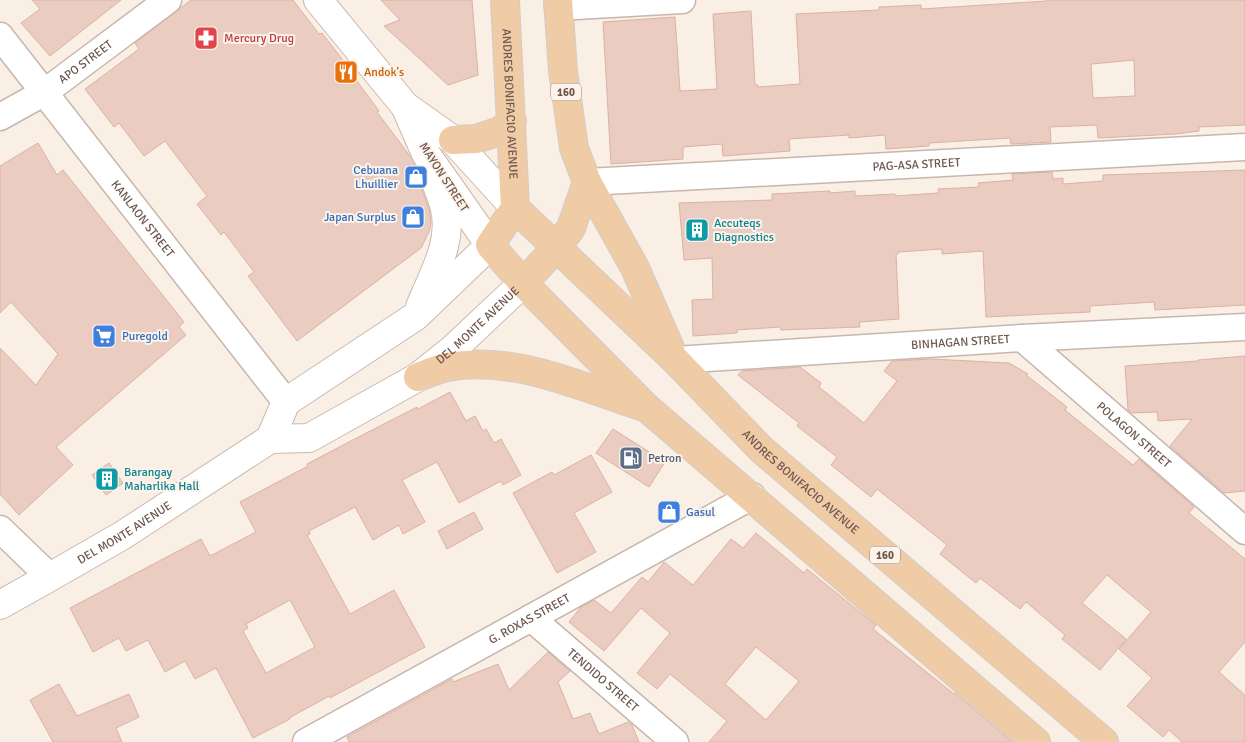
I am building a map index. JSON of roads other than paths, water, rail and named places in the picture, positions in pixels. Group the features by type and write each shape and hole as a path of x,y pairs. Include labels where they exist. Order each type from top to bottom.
{"main road":[{"name":"MAYON STREET","path":"318,0 405,106 453,140 515,208"},
{"name":"ANDRES BONIFACIO AVENUE","path":"505,0 515,208 675,360 762,450 1104,742"},
{"name":"160","path":"558,4 563,71 574,148 587,182"},
{"name":"MAYON STREET","path":"405,106 426,154 490,245"},
{"path":"453,140 476,139 500,131 512,121"},
{"path":"416,316 442,254 446,235 446,210 426,154"},
{"path":"523,282 557,248 571,228 587,182"},
{"path":"587,182 635,268 675,360"},
{"path":"270,439 286,402 416,316 490,245 515,208"},
{"path":"490,245 523,282 647,408 752,496 1036,742"},
{"name":"DEL MONTE AVENUE","path":"0,604 50,578 123,535 270,439 309,438 418,377 453,349 523,282"},
{"path":"418,377 446,367 490,364 531,370 560,378 647,408"}],"street":[{"name":"APO STREET","path":"0,118 44,92 168,0"},
{"path":"558,4 682,0"},
{"name":"KANLAON STREET","path":"0,36 286,402"},
{"name":"PAG-ASA STREET","path":"587,182 1245,147"},
{"name":"BINHAGAN STREET","path":"675,360 1245,326"},
{"name":"POLAGON STREET","path":"1022,338 1240,523"},
{"name":"G. ROXAS STREET","path":"315,740 752,496"},
{"path":"0,529 50,578"},
{"name":"TENDIDO STREET","path":"531,618 675,742"}],"place":[{"name":"Mercury Drug","path":"206,38"},
{"name":"Andok's","path":"346,72"},
{"name":"Cebuana Lhuillier","path":"416,177"},
{"name":"Japan Surplus","path":"413,217"},
{"name":"Accuteqs Diagnostics","path":"697,230"},
{"name":"Puregold","path":"104,336"},
{"name":"Petron","path":"631,458"},
{"name":"Barangay Maharlika Hall","path":"107,479"},
{"name":"Gasul","path":"669,512"}]}
